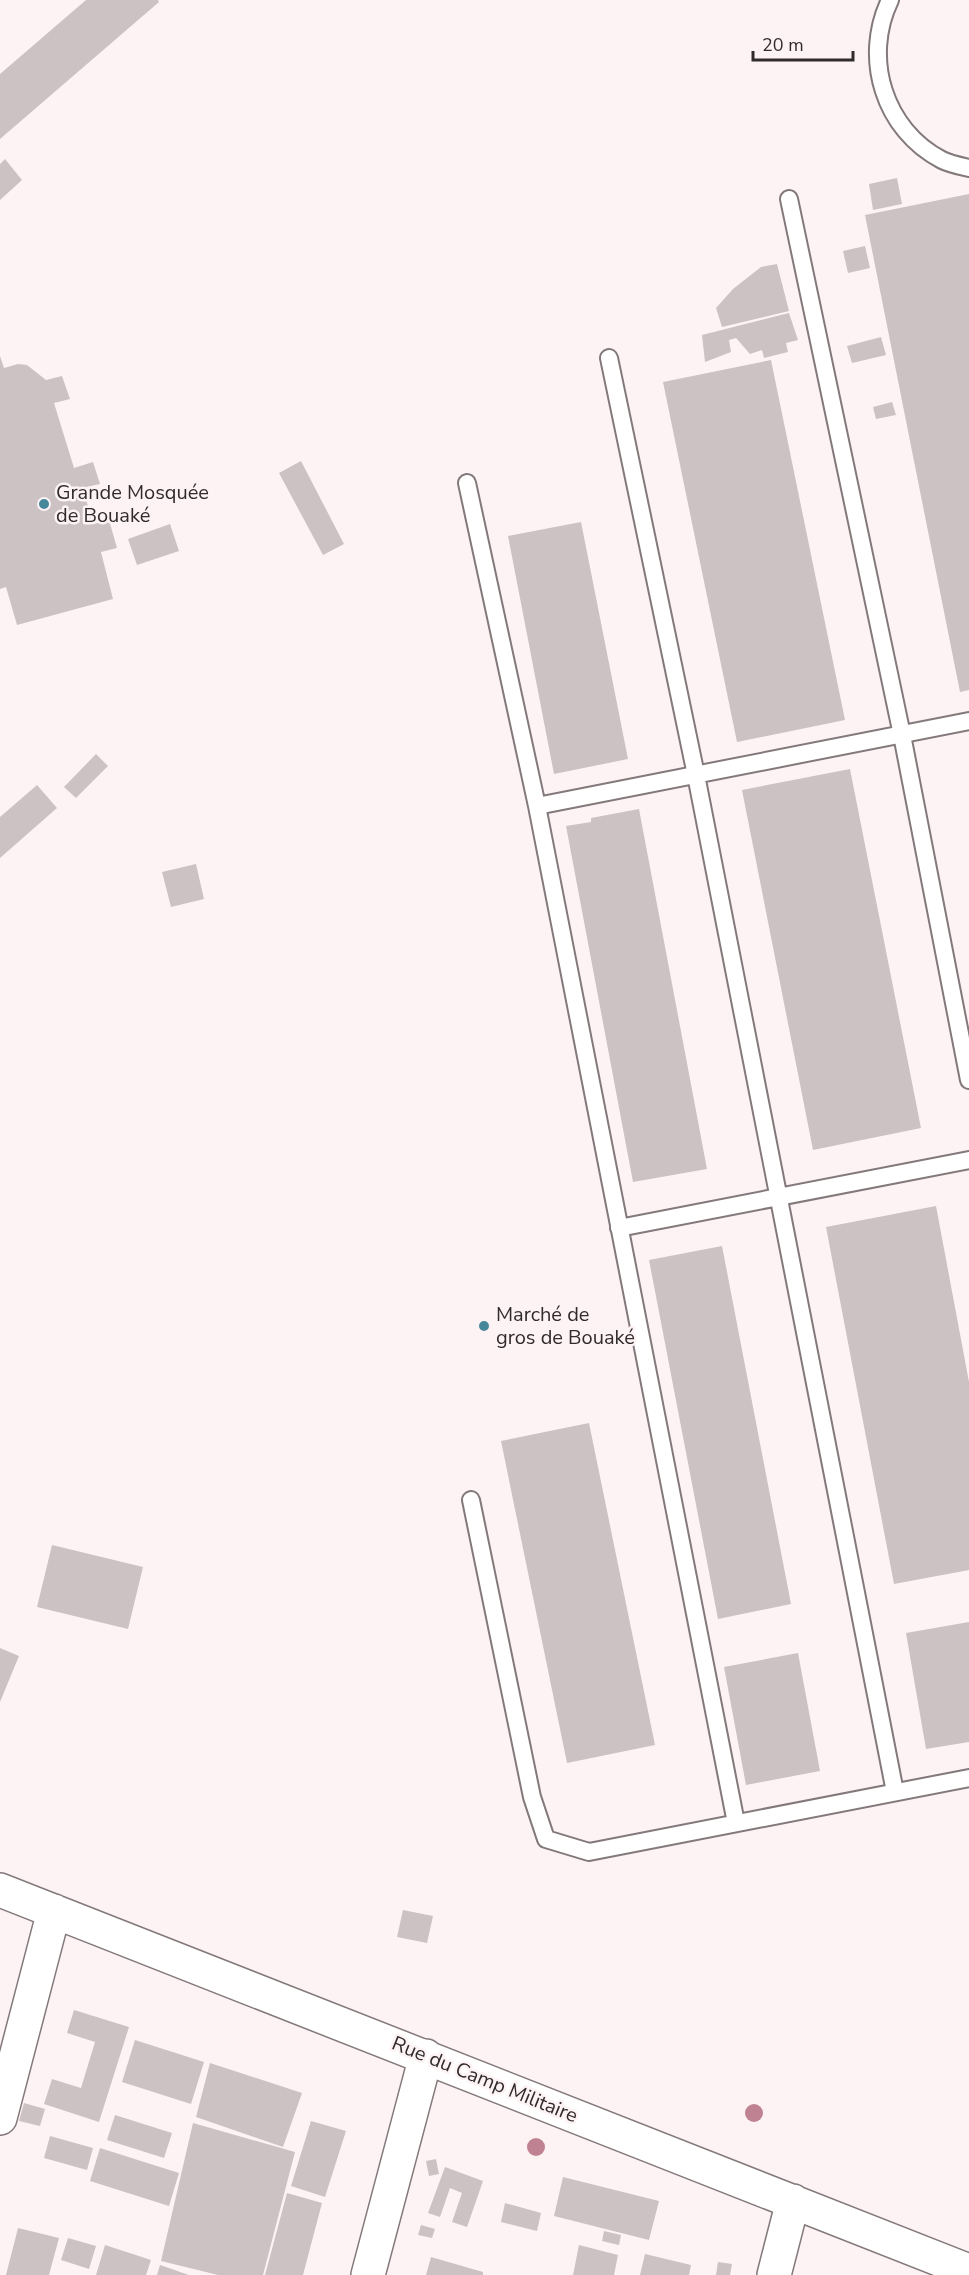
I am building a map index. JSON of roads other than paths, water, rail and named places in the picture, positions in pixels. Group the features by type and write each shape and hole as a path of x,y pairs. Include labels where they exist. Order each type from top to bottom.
{"street":[{"name":"Rue du Camp Militaire","path":"0,1890 969,2271"},
{"path":"0,2118 54,1911"},
{"path":"368,2275 426,2056"},
{"path":"774,2275 793,2201"}],"lane":[{"path":"890,0 877,37 878,75 890,110 912,140 943,160 969,168"},
{"path":"789,199 902,735 969,1080"},
{"path":"609,358 696,775 895,1792"},
{"path":"467,483 537,806 736,1823"},
{"path":"537,806 969,721"},
{"path":"620,1228 969,1160"},
{"path":"471,1500 532,1797 546,1839 589,1852 969,1778"}],"place":[{"name":"Grande Mosquée de Bouaké","path":"44,504"},
{"name":"Marché de gros de Bouaké","path":"484,1326"}]}
